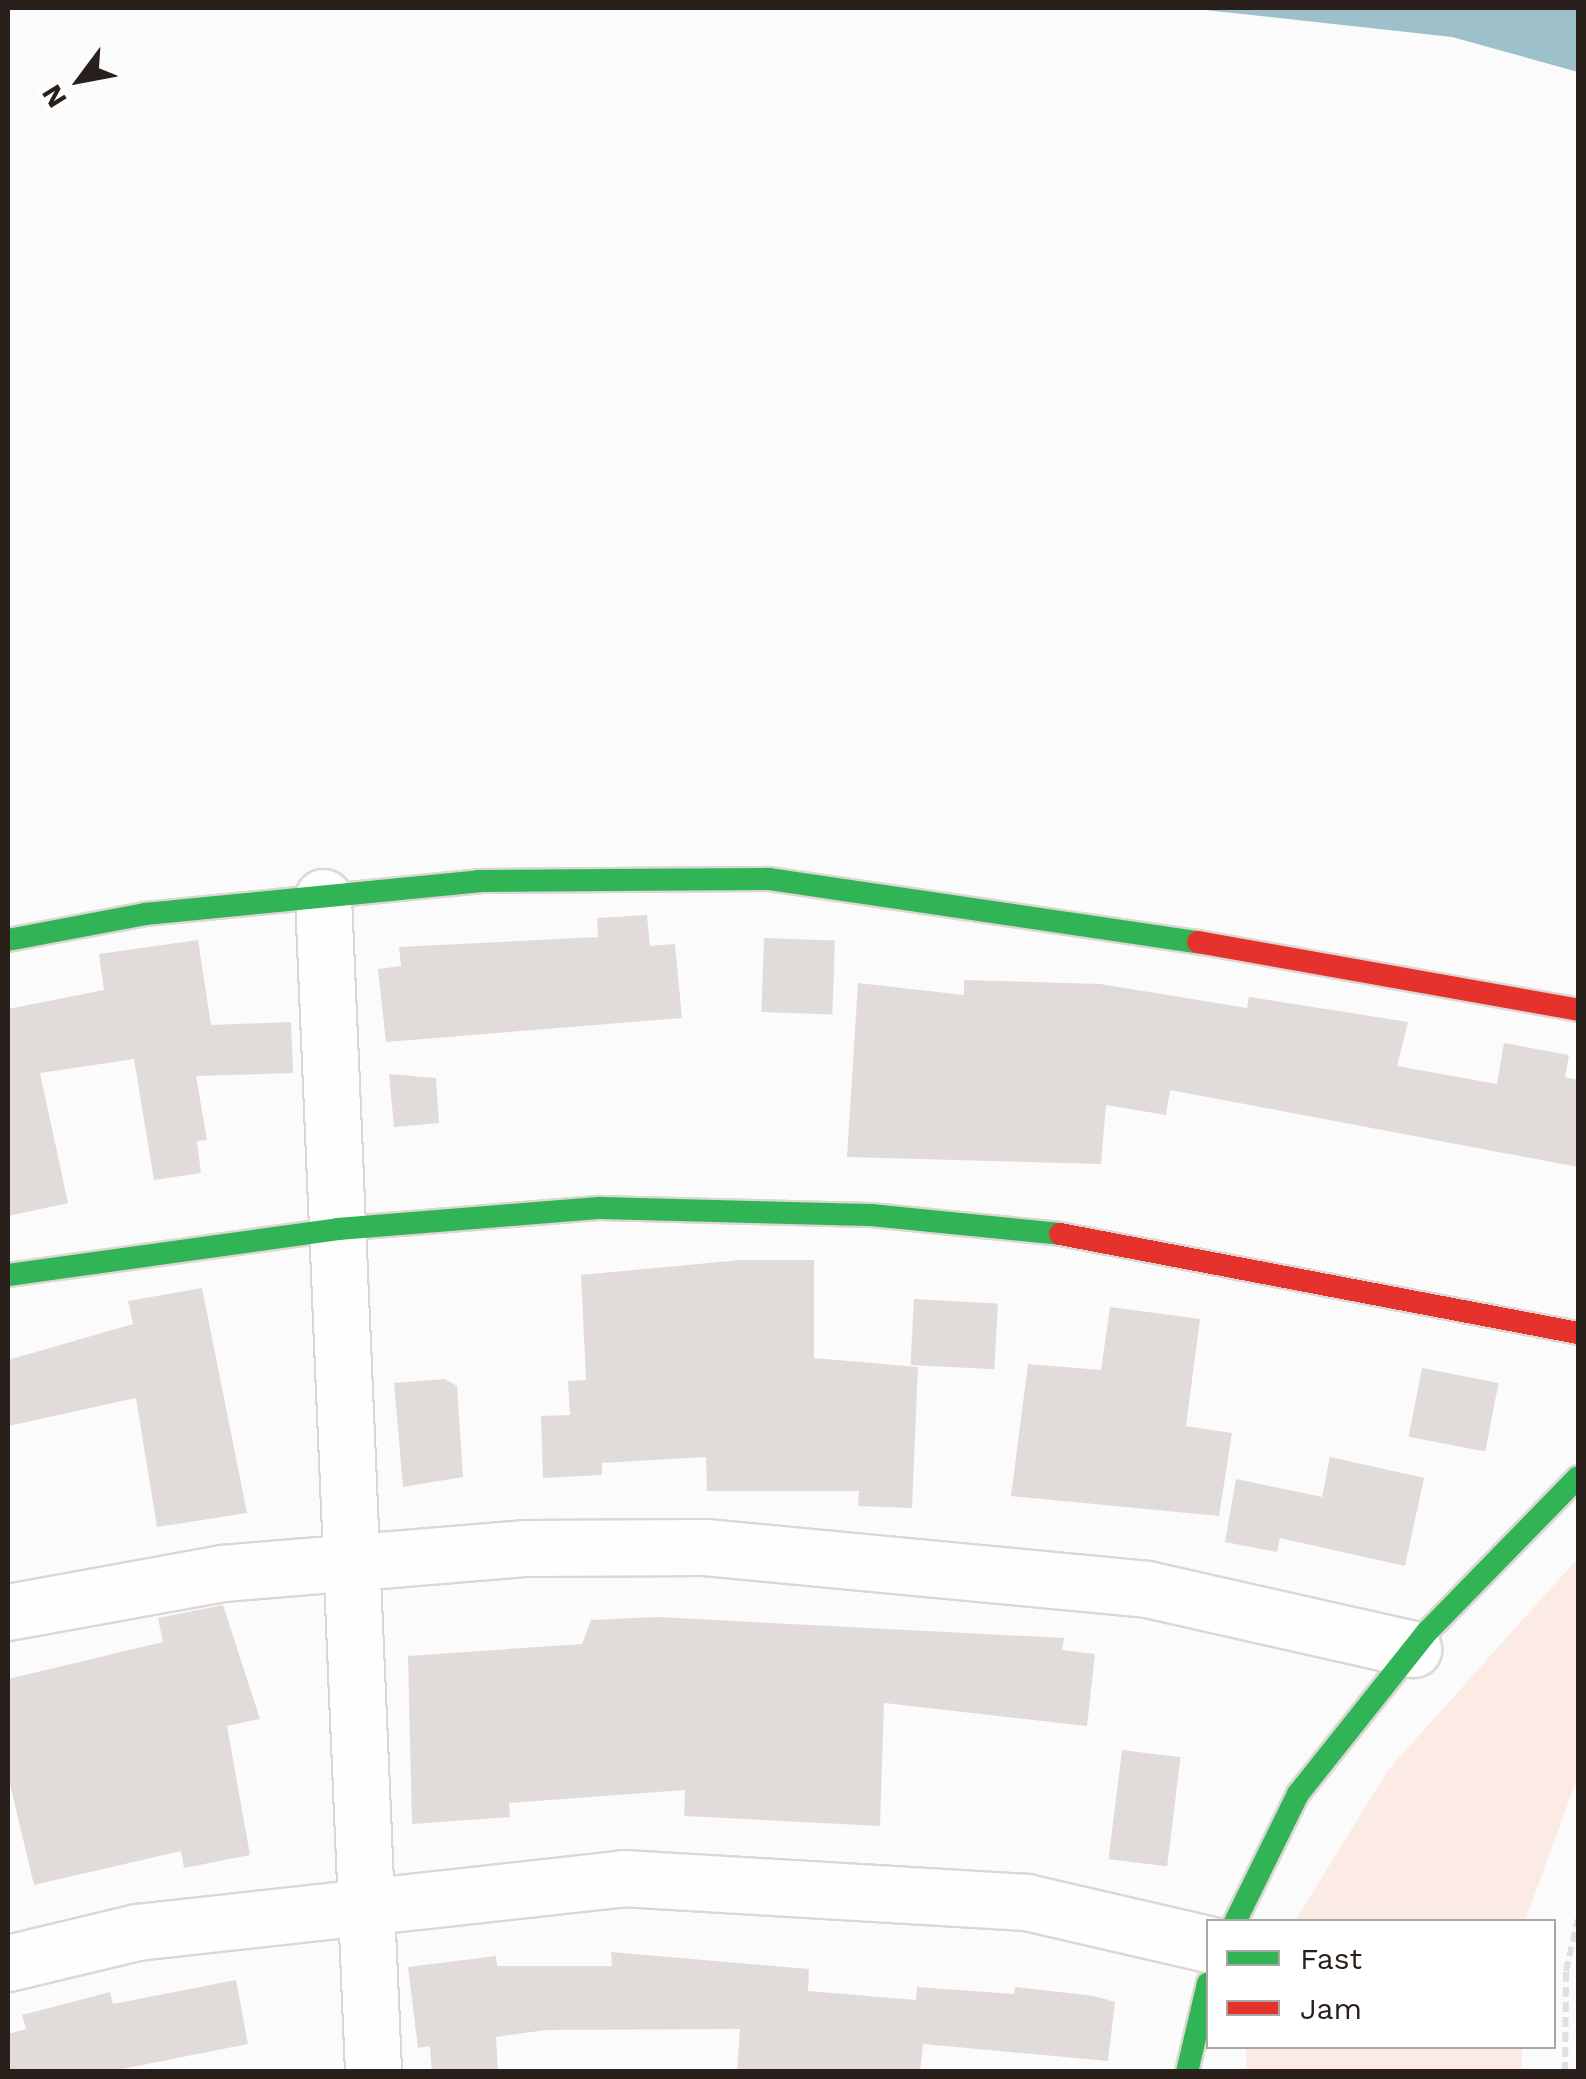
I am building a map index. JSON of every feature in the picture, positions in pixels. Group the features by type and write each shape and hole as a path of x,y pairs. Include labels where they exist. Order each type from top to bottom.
{"street":[{"path":"8,940 145,914 479,880 769,880 1138,931 1578,1010"},
{"path":"323,897 357,1562 373,2072"},
{"path":"8,1275 338,1229 601,1208 871,1215 1126,1241 1578,1333"},
{"path":"1236,1919 1298,1794 1413,1649 1578,1477"},
{"path":"8,1612 222,1573 357,1562 685,1547 900,1561 1147,1589 1413,1649"},
{"path":"8,1963 136,1932 623,1878 833,1884 1026,1902 1206,1944"},
{"path":"1187,2072 1206,1991"}],"path":[{"path":"1565,2072 1566,1971 1578,1919"}],"shaded area":[{"path":"1578,1558 1578,1776 1526,1919 1296,1919 1388,1770"},
{"path":"1246,2049 1522,2049 1522,2072 1246,2072"}],"water":[{"path":"1187,8 1578,8 1578,72 1452,37"}],"building":[{"path":"647,915 650,946 675,944 682,1018 386,1042 378,969 401,966 399,947 598,937 597,918"},
{"path":"764,938 835,940 832,1014 761,1012"},
{"path":"198,940 211,1025 291,1022 293,1073 196,1076 207,1140 197,1141 201,1173 154,1180 134,1059 40,1073 68,1203 8,1216 8,1009 104,990 99,954"},
{"path":"964,980 1100,984 1247,1008 1249,997 1408,1022 1397,1066 1497,1084 1504,1043 1569,1055 1565,1077 1578,1080 1578,1167 1170,1090 1166,1115 1106,1105 1101,1164 847,1157 858,983 964,995"},
{"path":"389,1074 436,1078 439,1123 394,1127"},
{"path":"741,1260 814,1260 814,1358 918,1367 912,1508 858,1506 859,1491 707,1491 706,1457 602,1463 602,1475 543,1478 541,1416 570,1415 568,1381 586,1380 581,1275"},
{"path":"202,1288 247,1513 157,1527 136,1398 8,1426 8,1360 133,1324 128,1301"},
{"path":"914,1299 998,1303 994,1369 911,1365"},
{"path":"1110,1307 1200,1319 1186,1426 1232,1433 1219,1516 1011,1496 1028,1364 1101,1370"},
{"path":"1422,1368 1499,1383 1485,1452 1409,1437"},
{"path":"445,1379 457,1386 463,1477 403,1487 394,1383"},
{"path":"1330,1457 1424,1478 1405,1566 1280,1538 1277,1552 1225,1542 1236,1479 1322,1497"},
{"path":"223,1605 260,1719 227,1726 250,1855 184,1868 181,1851 34,1885 8,1776 8,1679 163,1642 158,1618"},
{"path":"657,1617 1064,1638 1062,1650 1095,1654 1087,1726 884,1703 880,1826 684,1816 685,1790 509,1803 510,1817 412,1824 408,1656 582,1644 591,1620"},
{"path":"1122,1750 1181,1757 1167,1866 1109,1859"},
{"path":"611,1952 809,1969 808,1991 916,2000 917,1987 1014,1994 1015,1987 1094,1996 1115,2002 1108,2061 923,2044 920,2072 737,2072 740,2029 546,2030 496,2037 498,2072 432,2072 430,2046 418,2048 408,1967 496,1956 497,1966 612,1966"},
{"path":"236,1980 248,2044 107,2072 8,2072 8,2034 26,2029 22,2015 110,1992 113,2004"}],"traffic: fast":[{"path":"8,940 145,914 479,881 769,879 1198,942"},
{"path":"8,1275 338,1229 601,1208 871,1215 1060,1234"},
{"path":"1236,1919 1298,1794 1427,1632 1578,1477"},
{"path":"1187,2072 1206,1991"}],"traffic: jam":[{"path":"1198,942 1578,1010"},
{"path":"1060,1234 1578,1333"}]}
